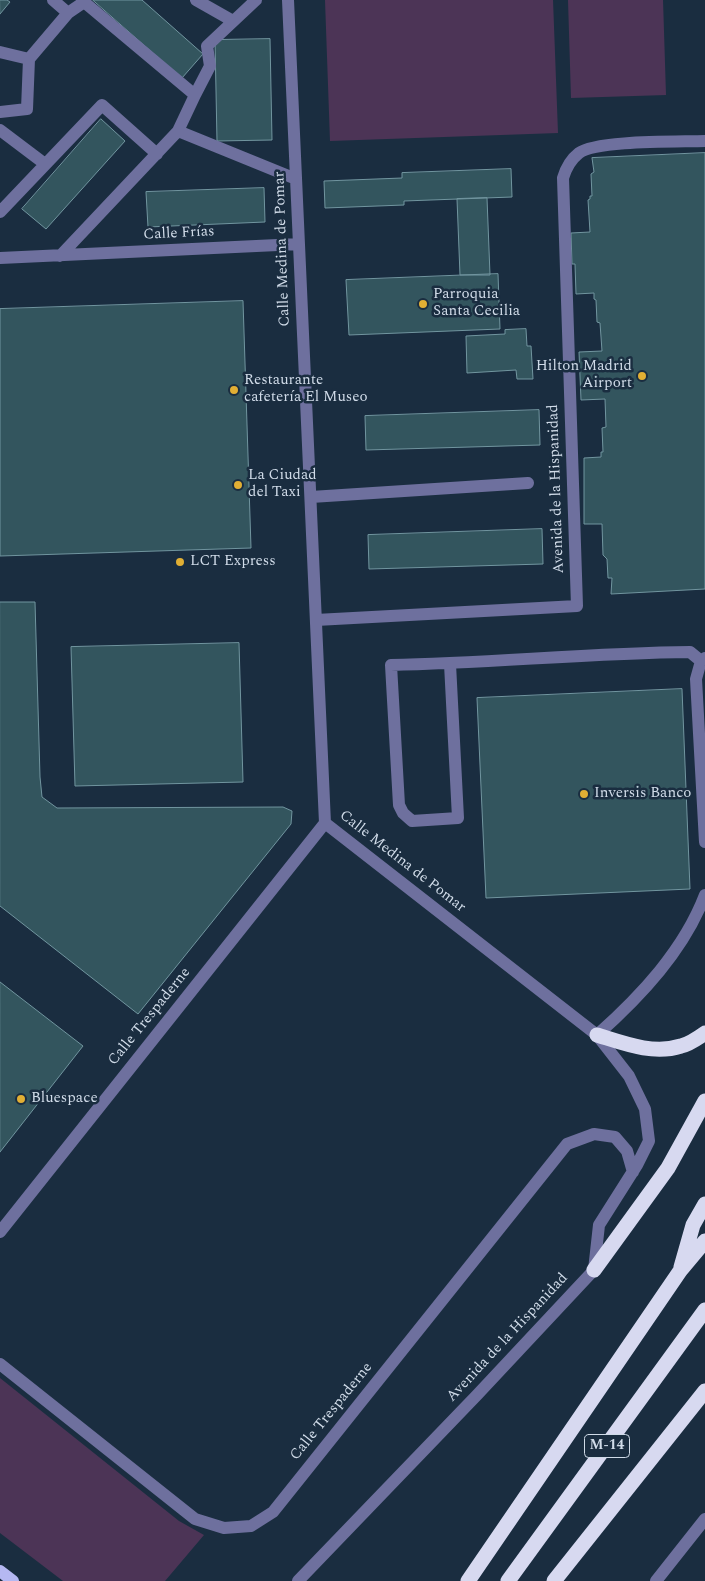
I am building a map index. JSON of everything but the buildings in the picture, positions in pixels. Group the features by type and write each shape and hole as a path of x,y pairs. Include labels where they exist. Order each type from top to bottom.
{"highway":[{"path":"597,1035 638,1047 660,1048 680,1046 705,1033"},
{"path":"594,1270 668,1168 705,1101"},
{"path":"680,1270 692,1225 705,1204"},
{"path":"468,1581 588,1408 680,1270 705,1241"},
{"name":"M-14","path":"508,1581 705,1310"},
{"name":"M-14","path":"554,1581 705,1391"}],"main road":[{"path":"0,1571 13,1581"}],"street":[{"path":"52,0 68,13"},
{"path":"196,0 233,21"},
{"path":"60,256 178,131 210,66 207,46 256,0"},
{"name":"Calle Medina de Pomar","path":"288,0 325,823 597,1035"},
{"path":"0,112 27,109 29,59 68,13 84,2 195,95"},
{"path":"0,52 29,59"},
{"path":"0,212 102,105 157,154"},
{"path":"0,130 45,164"},
{"path":"178,131 296,179"},
{"name":"Avenida de la Hispanidad","path":"316,620 577,606 563,178 567,164 580,152 599,145 705,141"},
{"name":"Calle Frías","path":"0,258 299,244"},
{"path":"311,497 528,483"},
{"path":"450,664 458,818 412,821 403,813 399,805 391,665 450,664 690,652 703,660 696,679 705,842"},
{"name":"Calle Trespaderne","path":"0,1232 325,823"},
{"path":"594,1270 600,1225 633,1172 649,1141 645,1109 629,1076 597,1035 614,1020 663,968 696,917 705,895"},
{"name":"Calle Trespaderne","path":"0,1364 195,1519 224,1528 251,1526 273,1512 567,1144 594,1134 615,1137 627,1150 633,1172"},
{"name":"Avenida de la Hispanidad","path":"298,1581 594,1270"},
{"path":"656,1581 705,1519"}],"shaded area":[{"path":"325,0 553,0 558,133 330,141"},
{"path":"568,0 663,0 666,95 571,98"},
{"path":"0,1378 179,1521 204,1535 165,1581 63,1581 0,1533"}],"place":[{"name":"Parroquia Santa Cecilia","path":"423,304"},
{"name":"Hilton Madrid Airport","path":"642,376"},
{"name":"Restaurante cafetería El Museo","path":"234,390"},
{"name":"La Ciudad del Taxi","path":"238,485"},
{"name":"LCT Express","path":"180,562"},
{"name":"Inversis Banco","path":"584,794"},
{"name":"Bluespace","path":"21,1099"}]}
